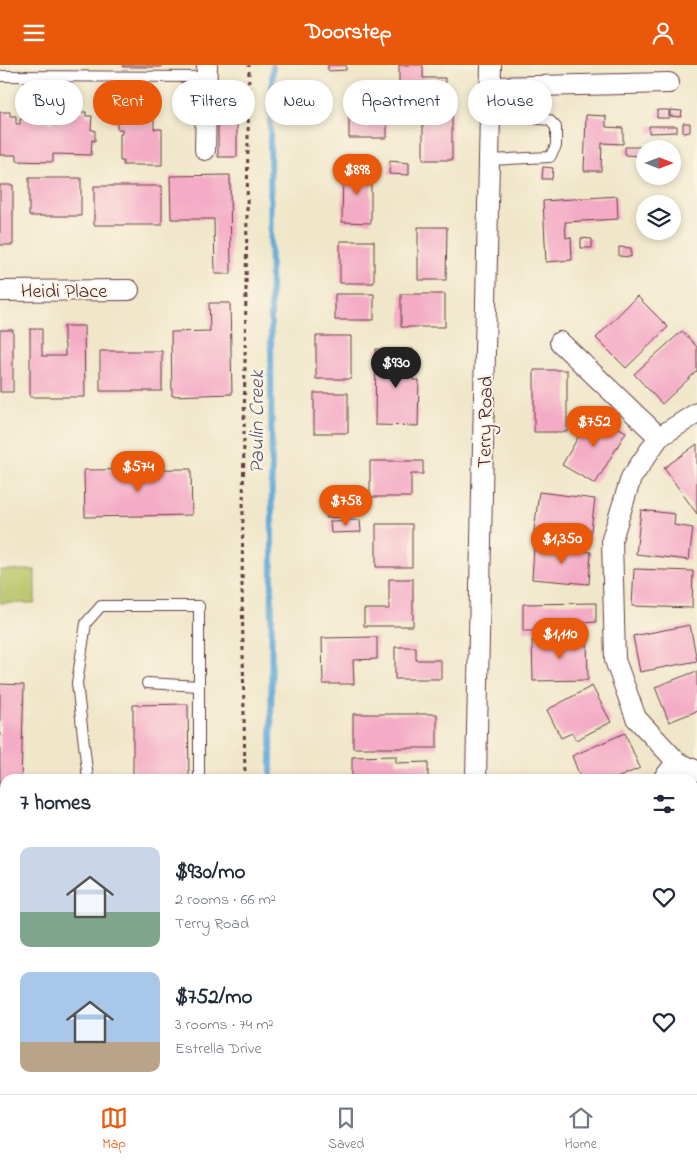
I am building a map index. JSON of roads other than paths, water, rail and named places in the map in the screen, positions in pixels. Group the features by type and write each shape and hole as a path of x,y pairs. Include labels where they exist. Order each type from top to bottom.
{"street":[{"name":"Terry Road","path":"491,65 491,80"},
{"path":"206,150 207,71"},
{"path":"552,86 669,83"},
{"name":"Terry Road","path":"476,774 490,125"},
{"name":"Heidi Place","path":"0,291 129,290"},
{"path":"560,342 659,437"},
{"path":"697,413 659,437 631,478 612,539 615,660 636,717 677,762 697,771"},
{"path":"667,774 677,762"}],"lane":[{"path":"0,76 207,71"},
{"path":"489,160 550,157 556,146 556,127 552,123"},
{"path":"87,774 77,683 86,623 101,605 199,605 199,774"},
{"path":"147,683 199,686"}],"waterway":[{"name":"Paulin Creek","path":"271,774 270,113 273,65"}]}
